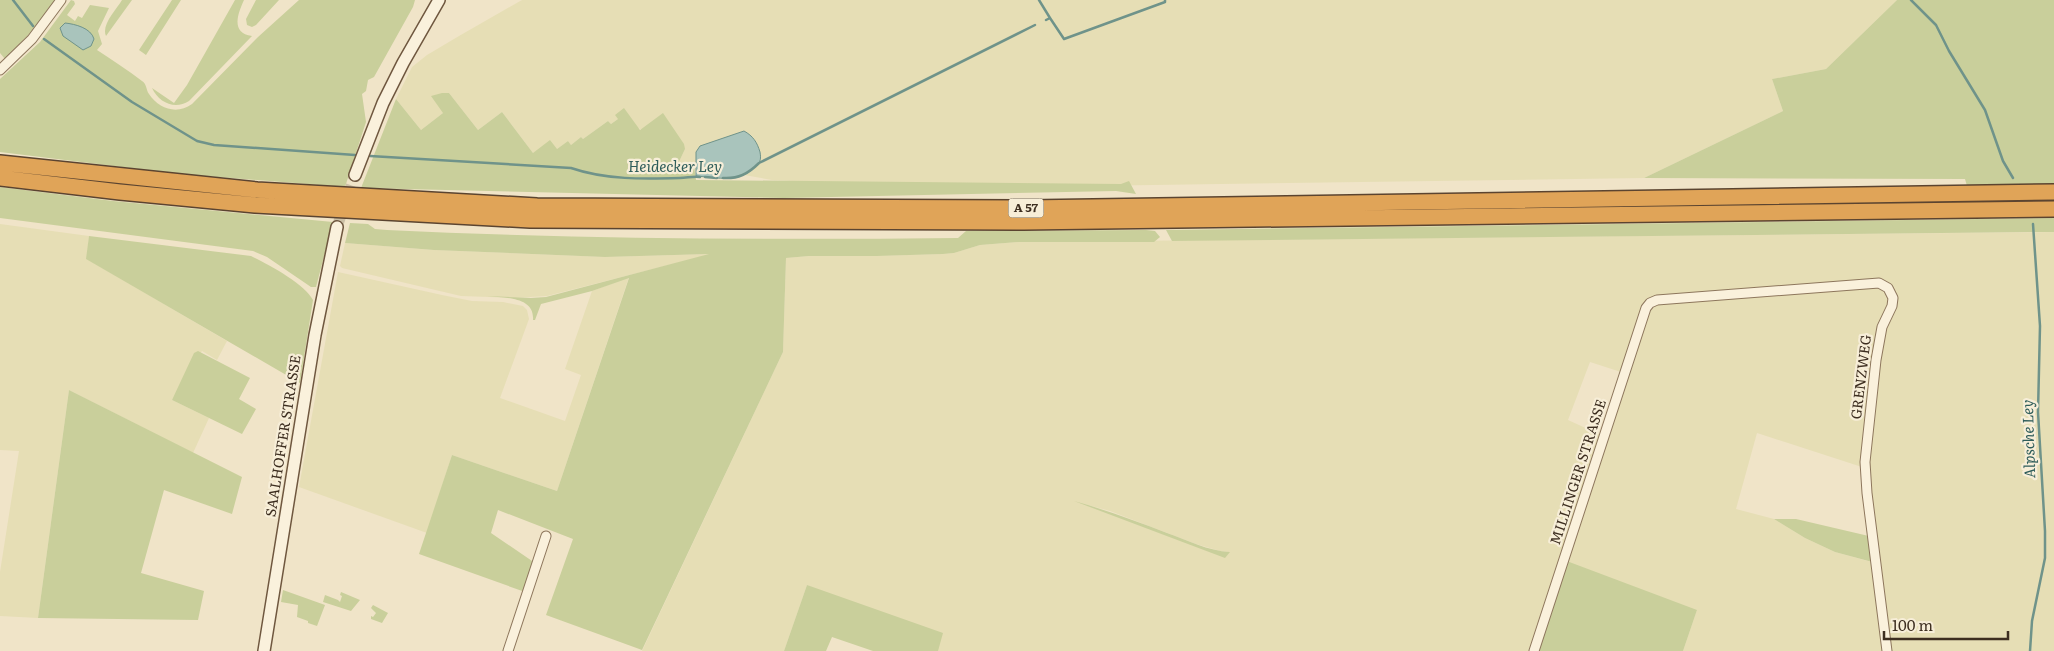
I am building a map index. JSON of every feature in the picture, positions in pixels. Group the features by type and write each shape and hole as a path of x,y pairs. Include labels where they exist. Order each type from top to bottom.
{"highway":[{"name":"A 57","path":"0,163 257,190 537,206 1028,208 2054,192"},
{"name":"A 57","path":"0,178 255,205 530,220 1024,222 2054,209"}],"street":[{"path":"0,70 32,39 61,0"},
{"path":"355,175 383,103 403,63 439,0"},
{"name":"SAALHOFFER STRASSE","path":"264,651 315,335 336,227"},
{"name":"GRENZWEG","path":"1650,303 1657,300 1879,283 1888,288 1893,298 1892,306 1882,327 1876,360 1865,462 1887,651"},
{"name":"MILLINGER STRASSE","path":"1534,651 1646,308 1650,303"},
{"path":"508,651 546,536"}],"shaded area":[{"path":"522,0 1897,0 1826,69 1772,79 1783,111 1644,178 942,188 772,180 694,166 677,166 685,149 618,119 611,124 608,121 571,145 568,141 557,149 533,153 502,112 478,130 449,93 443,113 421,130 396,99 412,67 427,55"},
{"path":"0,224 89,236 87,259 227,341 217,360 202,351 172,400 209,418 193,453 69,390 38,618 0,616 0,572 19,451 0,450"},
{"path":"2054,232 2054,651 1683,651 1697,610 1534,651 938,651 807,585 784,651 642,651 783,352 786,258 943,254 954,253 980,245 1019,242","holes":["1590,362 1624,373 1603,436 1568,420","1757,433 1865,468 1875,563 1835,552 1805,538 1774,519 1736,509","1084,504 1110,511 1196,544 1229,552 1224,557"]},
{"path":"345,243 434,250 605,257 712,254 547,296 514,298 461,296 342,268 340,266"},
{"path":"338,272 472,301 503,302 523,306 527,310 529,319 500,398 565,421 581,375 565,369 592,291 629,277 557,491 452,455 427,533 299,487"}],"green space":[{"path":"0,0 56,0 44,19 5,59 0,53"},
{"path":"71,0 75,4 67,15 75,21 78,16 82,18 90,5 109,8 98,31 102,44 97,50 144,82 149,94 163,107 174,110 192,104 258,37 299,0 415,0 413,7 374,77 368,80 366,91 362,94 366,122 345,187 179,174 0,152 0,79 40,42"},
{"path":"122,0 132,0 106,36 107,22"},
{"path":"172,0 181,0 146,55 139,50"},
{"path":"235,0 244,0 238,16 238,27 245,34 252,36 189,101 184,104 173,105 163,101 152,88 174,103 187,85"},
{"path":"256,0 279,0 252,27 247,25 246,19"},
{"path":"1897,0 2054,0 2054,184 1967,186 1965,179 1644,178 1783,111 1772,79 1826,69"},
{"path":"449,93 478,130 502,112 533,153 550,140 557,149 568,141 571,145 608,121 611,124 618,119 615,115 624,108 640,130 663,113 684,144 685,149 677,166 694,166 696,180 1121,184 1129,181 1136,194 1116,191 784,198 361,188 396,99 421,130 443,113 431,96"},
{"path":"0,187 113,201 333,222 316,287 311,287 267,257 253,251 0,218"},
{"path":"2054,218 2054,232 1172,241 1166,230"},
{"path":"350,223 368,224 375,229 387,230 601,237 744,239 958,238 966,231 1146,230 1155,231 1160,237 1154,242 1019,242 980,245 954,253 943,254 786,258 783,352 642,650 546,615 573,539 498,510 491,533 535,563 525,592 419,554 452,455 557,491 629,278 592,291 541,304 535,320 533,320 529,306 524,302 510,298 487,296 546,297 709,254 605,257 434,250 345,243"},
{"path":"89,236 251,256 294,281 313,300 300,383 86,259"},
{"path":"198,351 250,378 239,399 256,409 242,434 172,400 194,353"},
{"path":"69,390 242,477 232,514 164,490 141,573 204,591 198,620 38,618"},
{"path":"1074,501 1206,547 1230,552 1225,558"},
{"path":"1774,519 1796,519 1873,537 1876,563 1835,552 1805,538"},
{"path":"1564,560 1697,610 1683,651 1534,651"},
{"path":"807,585 943,633 938,651 873,651 832,637 826,651 784,651"},
{"path":"283,590 325,605 317,626 297,617 298,605 281,602"},
{"path":"341,592 360,600 351,611 323,602 325,595 340,602"},
{"path":"373,605 388,613 382,623 371,619 371,616 373,617 376,613 371,608"}],"water":[{"path":"65,23 78,26 90,32 94,39 91,46 83,50 63,36 60,28"},
{"path":"744,131 752,137 759,148 760,161 758,164 750,171 736,177 696,176 696,152 700,146"}],"waterway":[{"path":"13,0 33,26"},
{"path":"1039,0 1050,18"},
{"name":"Heidecker Ley","path":"1046,20 1050,18 1064,39 1165,2 1165,0"},
{"name":"Alpsche Ley","path":"1911,0 1936,25 1949,51 1985,110 2003,161 2013,178"},
{"name":"Heidecker Ley","path":"723,178 733,178 742,175 759,163 1035,25"},
{"path":"44,39 132,102 197,141 214,145 355,155"},
{"name":"Heidecker Ley","path":"370,156 571,168 598,175 625,178 700,177"},
{"name":"Heidecker Ley","path":"705,177 717,178"},
{"name":"Alpsche Ley","path":"2030,651 2032,621 2045,558 2038,412 2040,326 2033,224"}],"tunnel":[{"path":"337,227 355,175"}]}
